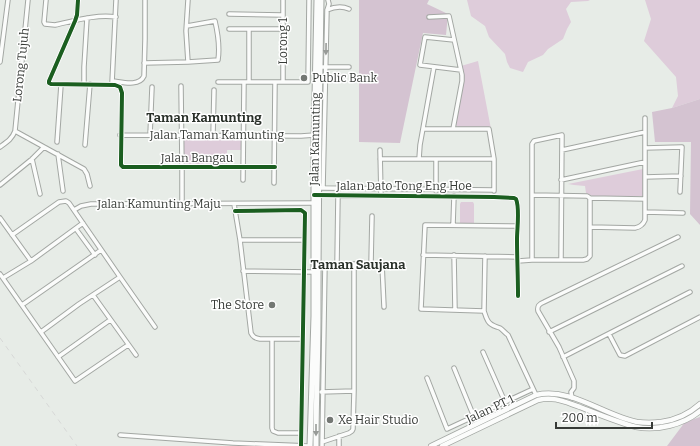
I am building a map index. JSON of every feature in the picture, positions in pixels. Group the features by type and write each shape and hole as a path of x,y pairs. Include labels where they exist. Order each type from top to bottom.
{"main road":[{"name":"Jalan Kamunting","path":"317,0 312,161 318,188"},
{"name":"Jalan Kamunting","path":"316,446 318,264 316,195 318,188 323,67 321,0"},
{"name":"Jalan Kamunting","path":"310,446 313,272 316,203"}],"street":[{"path":"0,62 8,0"},
{"name":"Lorong Tujuh","path":"15,131 28,0"},
{"path":"46,0 45,24 55,25 87,18 107,16 116,17"},
{"path":"78,0 77,15 49,81 51,84 61,85 139,82 144,76 145,0"},
{"path":"112,83 116,0"},
{"path":"188,0 188,62"},
{"name":"Lorong 1","path":"283,0 283,82"},
{"path":"218,82 308,82 309,0"},
{"path":"328,0 329,4 326,10 323,67 349,67"},
{"path":"326,10 337,8 349,9"},
{"path":"229,14 282,15"},
{"path":"429,17 449,16 461,70 462,81 453,129"},
{"path":"84,84 87,18"},
{"path":"309,19 317,19"},
{"path":"144,63 218,60 219,47 215,21 187,26"},
{"path":"229,29 282,29"},
{"path":"249,29 249,82"},
{"path":"454,40 426,37 420,66 461,70"},
{"path":"308,58 316,59"},
{"path":"419,159 420,145 434,67"},
{"path":"243,180 244,82"},
{"path":"274,183 276,82"},
{"path":"112,83 120,87 122,93 121,135"},
{"path":"85,145 90,84"},
{"path":"56,142 61,85"},
{"path":"181,86 182,204"},
{"path":"150,135 152,87"},
{"path":"213,136 214,90"},
{"path":"590,227 642,226 645,220 645,118"},
{"path":"423,129 489,129 494,159 494,197"},
{"path":"0,147 13,136 15,131 84,170 87,174 90,186"},
{"path":"562,150 645,132"},
{"name":"Jalan Taman Kamunting","path":"121,135 314,135"},
{"name":"Jalan Bangau","path":"121,135 121,165 124,167 275,167"},
{"path":"532,260 532,144 534,141 562,135 561,260"},
{"path":"0,185 32,159 44,147"},
{"path":"645,148 682,147 680,192"},
{"path":"380,150 381,196"},
{"path":"58,154 63,191"},
{"path":"32,159 40,194"},
{"path":"380,159 494,159"},
{"path":"436,160 436,196"},
{"path":"561,180 645,162"},
{"path":"645,177 681,176"},
{"path":"318,188 494,190"},
{"name":"Jalan Dato Tong Eng Hoe","path":"316,195 514,198 517,202 517,226"},
{"path":"337,264 338,195"},
{"path":"532,195 645,199"},
{"path":"453,225 454,196"},
{"path":"423,255 485,256 532,260 587,259 590,256 590,198"},
{"path":"12,235 59,202 66,201 74,210 155,327"},
{"name":"Jalan Kamunting Maju","path":"74,210 81,206 91,204 316,203"},
{"path":"234,204 252,336 260,339 302,339"},
{"path":"235,211 301,210 305,214 301,446"},
{"path":"645,212 683,213"},
{"path":"371,264 372,216"},
{"path":"0,218 31,261"},
{"path":"3,278 31,261 83,223"},
{"path":"484,311 421,309 425,226 517,226 518,296"},
{"path":"76,229 95,255"},
{"path":"571,395 574,388 574,381 559,347 549,332 537,307 540,304 678,237"},
{"path":"240,240 304,240"},
{"path":"22,305 101,250"},
{"path":"454,255 454,310"},
{"path":"485,256 484,311 487,319 489,323 508,335 534,389 540,396 563,401 637,427 659,427 677,424 700,411"},
{"path":"318,264 382,264 384,306"},
{"path":"325,264 322,444 349,433 353,428 354,264"},
{"path":"549,332 682,266"},
{"path":"243,271 313,272"},
{"path":"0,274 75,381 128,345"},
{"path":"40,332 120,277"},
{"path":"563,357 690,292"},
{"path":"93,295 136,356"},
{"path":"609,334 620,355 624,356 700,317"},
{"path":"58,357 110,320"},
{"path":"272,339 272,428 278,433 301,433"},
{"path":"483,352 505,402"},
{"path":"454,368 474,417"},
{"name":"Jalan PT 1","path":"427,378 447,429 534,389"},
{"path":"316,392 354,391"},
{"path":"431,446 548,393 566,396 571,395 626,419 638,422 658,422 675,419 688,413 700,404"},
{"path":"442,446 538,400 540,396"},
{"path":"120,434 233,444 310,446"},
{"path":"339,436 339,446"}],"shaded area":[{"path":"359,0 429,0 427,4 448,14 446,35 423,33 400,143 359,142"},
{"path":"467,0 590,0 571,2 566,9 571,22 563,39 548,49 543,55 528,62 523,72 510,68 505,54 489,37 485,26 471,16"},
{"path":"645,0 700,0 700,99 672,108 678,96 676,77 644,41 651,19"},
{"path":"478,61 491,129 459,128 455,124 464,80 461,66"},
{"path":"700,99 700,225 690,214 691,142 655,142 652,112 672,108"},
{"path":"184,138 242,138 242,150 227,150 227,165 184,165"},
{"path":"643,169 643,196 592,196 586,193 585,186 568,184"},
{"path":"461,202 473,202 474,224 460,224"},
{"path":"700,417 700,446 667,446 685,422"}],"railway":[{"path":"0,338 77,446"}],"cycle path":[{"path":"78,0 75,21 49,83 115,85 120,87 122,93 121,165 123,167 275,167"},
{"path":"314,195 514,198 516,199 518,213 518,296"},
{"path":"235,211 301,210 305,213 301,446"}],"place":[{"name":"Public Bank","path":"304,78"},
{"name":"The Store","path":"272,305"},
{"name":"Xe Hair Studio","path":"330,420"}],"district":[{"name":"Taman Kamunting","path":"204,117"},
{"name":"Taman Saujana","path":"358,264"}]}
